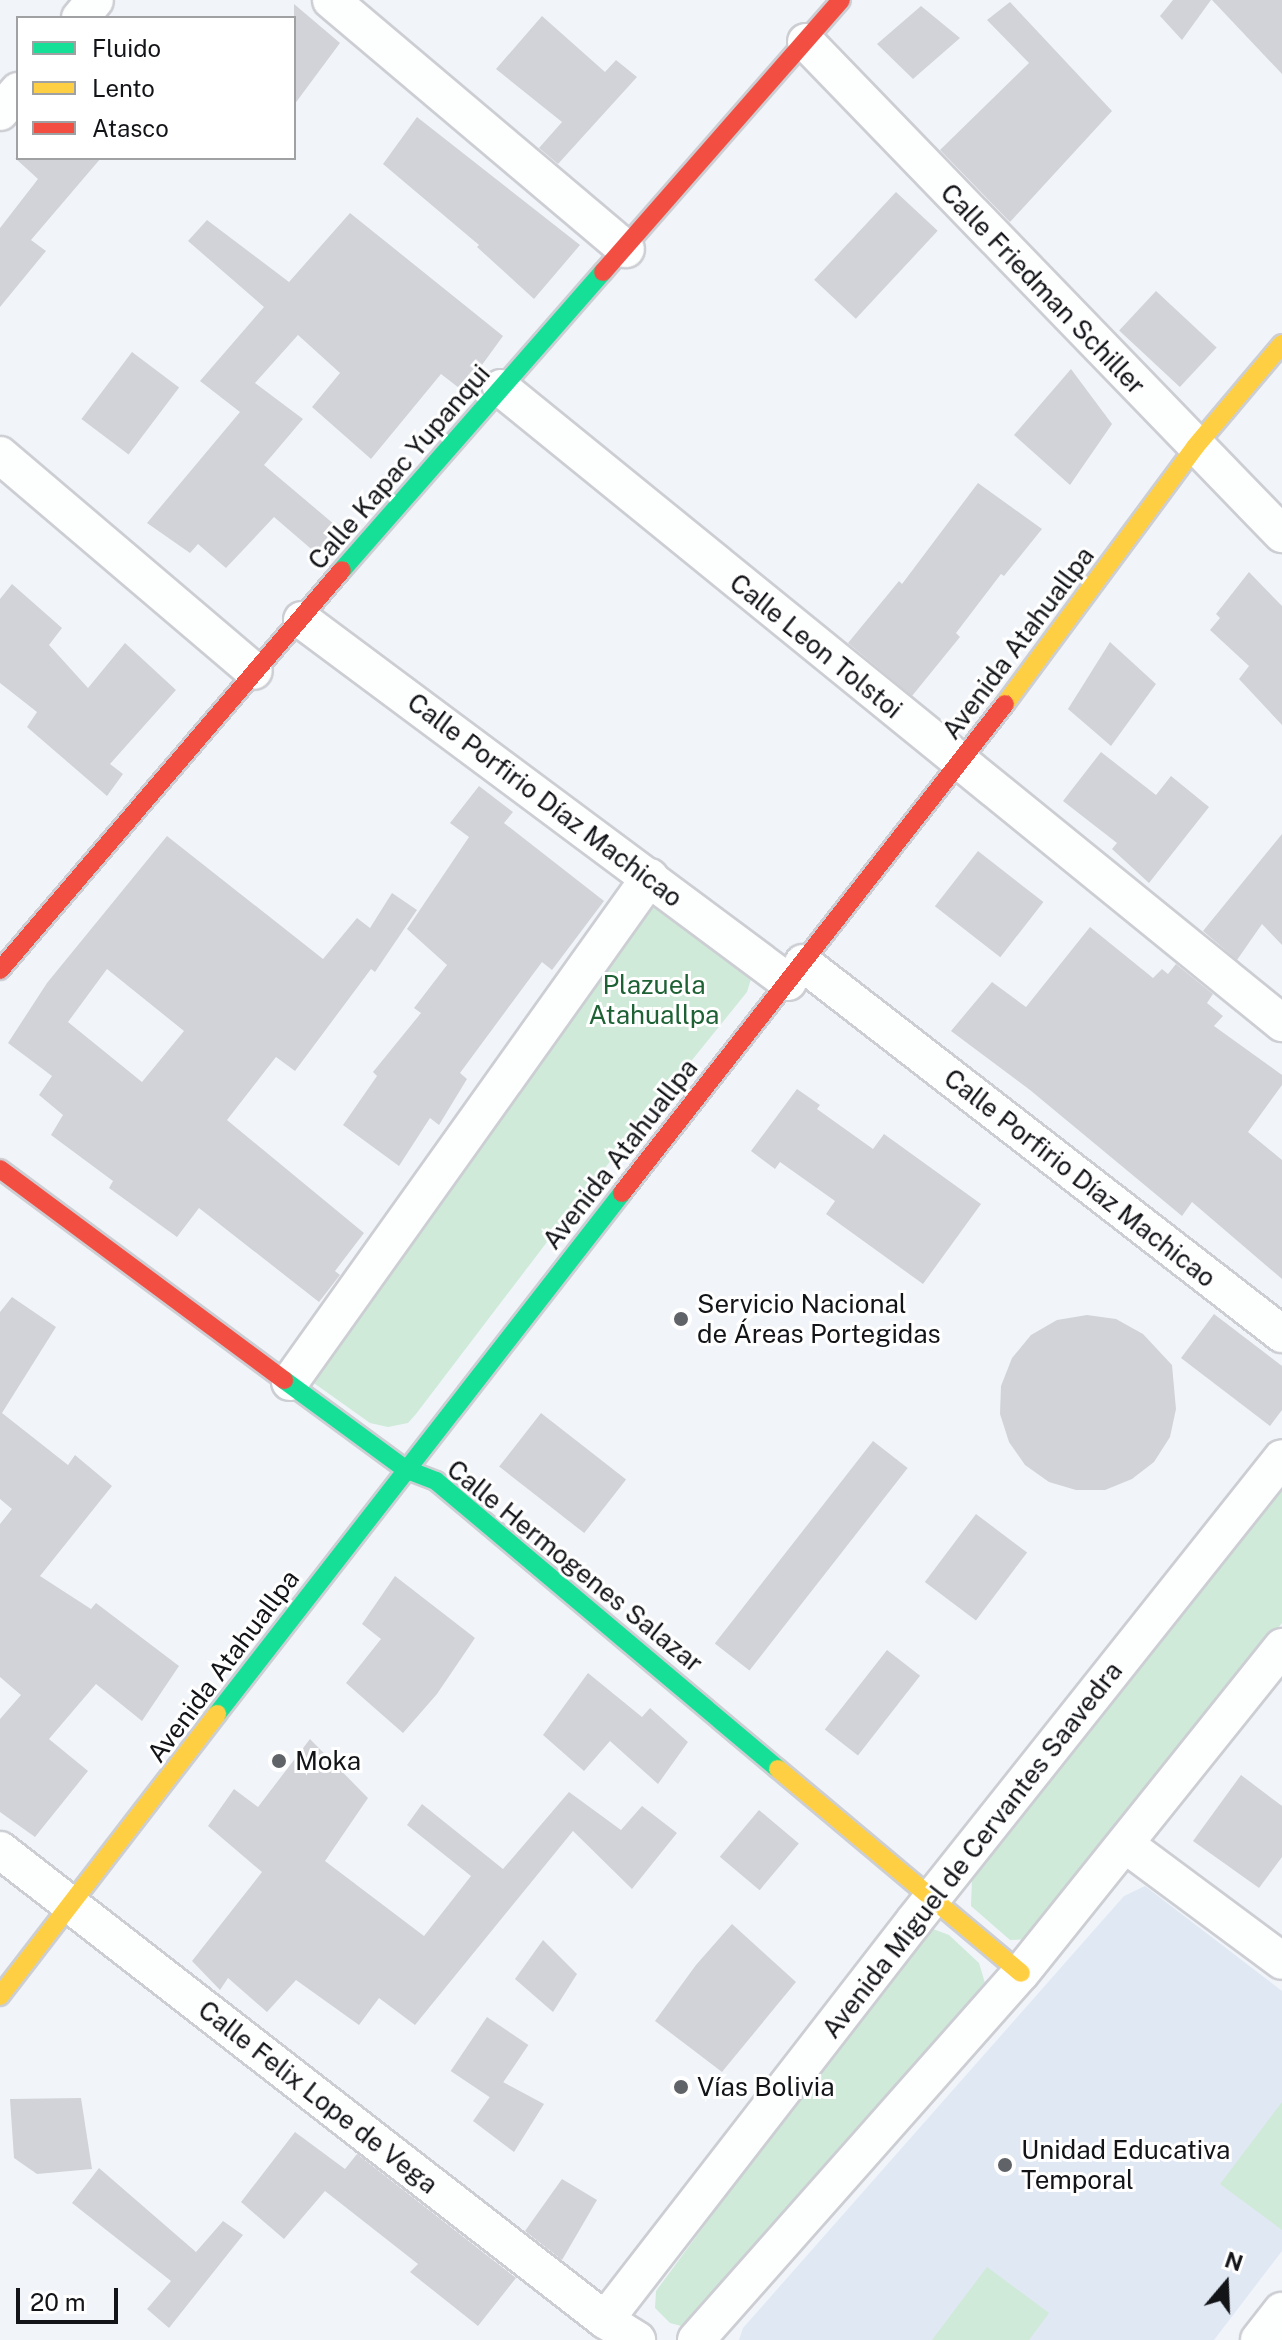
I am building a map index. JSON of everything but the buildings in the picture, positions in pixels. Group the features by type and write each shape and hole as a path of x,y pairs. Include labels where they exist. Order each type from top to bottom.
{"street":[{"path":"82,16 95,0"},
{"path":"331,0 626,249"},
{"name":"Calle Kapac Yupanqui","path":"0,970 254,671 302,620 841,0"},
{"name":"Calle Friedman Schiller","path":"806,42 1282,534"},
{"path":"0,112 16,93"},
{"name":"Avenida Atahuallpa","path":"0,1996 405,1469 960,764 1195,447 1282,344"},
{"name":"Calle Leon Tolstoi","path":"501,388 1282,1023"},
{"path":"0,455 254,671"},
{"name":"Calle Porfirio Díaz Machicao","path":"302,620 650,877 796,972 1282,1334"},
{"path":"290,1382 650,877"},
{"name":"Calle Hermogenes Salazar","path":"0,1169 405,1469 436,1481 1021,1973"},
{"name":"Avenida Miguel de Cervantes Saavedra","path":"622,2334 932,1900 1282,1458"},
{"path":"696,2340 1021,1973 1282,1647"},
{"path":"1126,1845 1282,1961"},
{"name":"Calle Felix Lope de Vega","path":"0,1850 622,2334"},
{"path":"1259,2340 1282,2311"}],"shaded area":[{"path":"1145,1886 1282,1991 1282,2251 1214,2340 739,2340 743,2328 1124,1896"}],"green space":[{"name":"Plazuela Atahuallpa","path":"648,894 747,971 751,979 747,992 579,1200 416,1414 408,1423 388,1427 370,1423 304,1376"},
{"path":"1282,1482 1282,1623 1034,1939 1010,1940 971,1906 972,1879"},
{"path":"925,1926 949,1935 979,1963 985,1983 751,2266 685,2327 670,2323 655,2308 656,2291"},
{"path":"1282,2102 1282,2230 1220,2184"},
{"path":"987,2267 1049,2313 1029,2340 932,2340"}],"traffic: fast":[{"path":"342,570 603,272"},
{"path":"217,1714 622,1193"},
{"path":"284,1380 405,1469 436,1481 778,1769"}],"traffic: slow":[{"path":"1005,704 1195,447 1282,344"},
{"path":"0,1996 217,1714"},
{"path":"778,1769 1021,1973"}],"traffic: jam":[{"path":"603,272 841,0"},
{"path":"0,970 342,570"},
{"path":"622,1193 1005,704"},
{"path":"0,1169 284,1380"}],"place":[{"name":"Servicio Nacional de Áreas Portegidas","path":"681,1319"},
{"name":"Moka","path":"279,1761"},
{"name":"Vías Bolivia","path":"681,2087"},
{"name":"Unidad Educativa Temporal","path":"1005,2165"}]}
